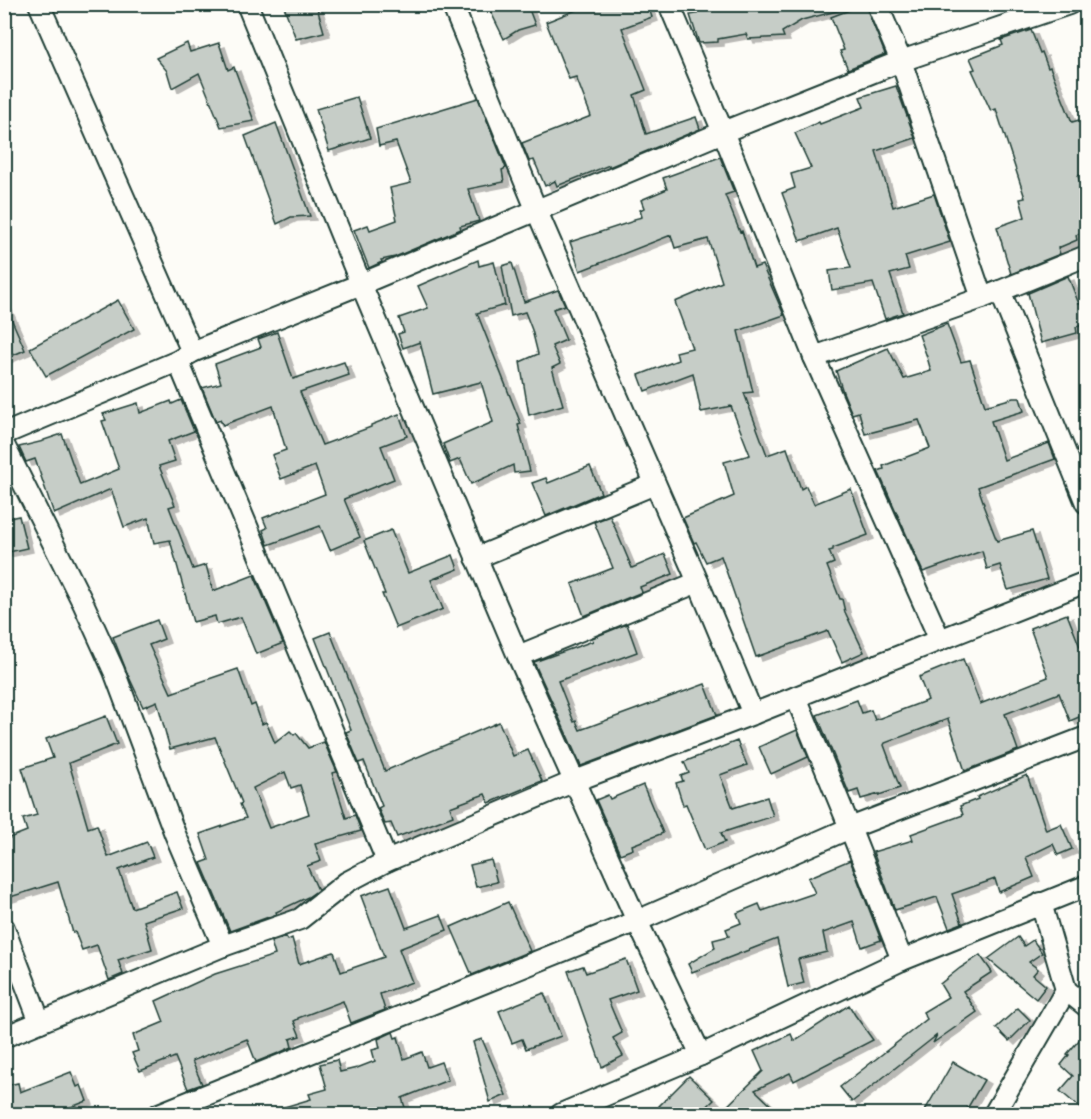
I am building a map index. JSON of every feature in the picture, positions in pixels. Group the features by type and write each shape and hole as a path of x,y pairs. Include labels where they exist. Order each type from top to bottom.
{"street":[{"path":"39,4 185,356 387,861"},
{"path":"247,4 361,284 518,657 637,921 701,1054"},
{"path":"452,4 536,209 753,714"},
{"path":"669,4 814,357 939,640"},
{"path":"878,4 901,61 982,298"},
{"path":"4,434 185,356 723,132 901,61 1069,4"},
{"path":"814,357 982,298 1086,256"},
{"path":"1000,291 1086,503"},
{"path":"4,445 84,605 114,671 176,834 222,946"},
{"path":"476,558 655,484"},
{"path":"518,657 698,582"},
{"path":"4,1037 222,946 300,919 346,882 387,861 575,781 753,714 1086,582"},
{"path":"796,697 902,960"},
{"path":"159,1114 637,921 850,828 1086,737"},
{"path":"561,1114 605,1106 701,1054 902,960 1086,886"},
{"path":"1041,903 1066,990 1086,1006"},
{"path":"4,928 40,1022"},
{"path":"994,1114 1066,990"}],"building":[{"path":"283,4 316,4 324,32 296,39"},
{"path":"487,4 527,4 535,25 518,30 504,39"},
{"path":"573,4 647,4 652,17 622,28 646,90 634,95 646,134 696,117 700,129 609,167 609,165 557,186 555,181 545,186 534,160 529,161 522,143 591,116 576,77 569,79 546,22 576,10"},
{"path":"703,4 841,4 841,10 802,20 782,32 784,37 748,39 746,34 718,39 718,42 699,43 690,15 697,14 695,8"},
{"path":"865,4 885,54 848,69 840,51 844,50 831,17"},
{"path":"1031,30 1040,53 1042,52 1048,68 1050,67 1072,122 1086,118 1086,174 1078,176 1086,199 1086,231 1076,235 1077,240 1058,248 1060,254 1011,274 997,227 1025,217 1020,199 1025,198 996,109 991,111 972,70 975,69 970,58 1003,45 1001,40"},
{"path":"187,43 190,52 219,43 228,70 234,67 254,121 221,127 199,73 172,88 167,71 156,58"},
{"path":"896,86 915,138 876,151 893,207 934,194 950,242 905,256 909,269 890,274 903,313 885,319 873,283 832,290 829,271 851,268 837,228 800,241 782,193 795,188 791,174 811,168 795,133 819,122 820,124 864,107 860,97"},
{"path":"357,97 370,138 329,151 316,109"},
{"path":"478,98 506,168 502,170 504,182 468,189 479,221 460,226 461,229 395,257 381,260 382,262 369,268 354,230 368,225 370,230 397,220 390,188 411,183 396,142 379,146 376,129"},
{"path":"276,123 310,216 291,217 277,224 245,136"},
{"path":"720,157 734,192 725,195 740,232 742,231 754,268 762,265 784,315 738,331 753,392 744,393 767,455 787,448 801,489 806,486 814,504 851,489 868,535 829,551 834,563 827,566 864,652 842,662 828,631 756,657 721,556 706,562 696,542 694,543 683,518 734,496 724,462 750,455 731,406 701,412 693,373 645,391 639,375 678,360 676,352 692,348 675,302 722,282 708,239 675,248 671,235 580,271 570,242 642,217 640,210 644,208 641,200 667,189 663,178"},
{"path":"478,260 479,266 494,262 505,305 477,313 521,424 518,425 530,471 514,473 513,465 471,484 460,459 450,463 443,444 493,422 481,382 433,394 420,342 403,348 398,334 404,332 399,318 428,308 418,286"},
{"path":"512,263 524,302 558,290 565,305 553,309 566,340 552,346 560,364 552,368 563,405 529,415 520,362 538,354 525,312 511,316 502,266"},
{"path":"1068,276 1079,304 1086,302 1086,324 1076,327 1077,333 1041,343 1028,293"},
{"path":"118,300 134,329 46,376 30,348"},
{"path":"4,302 25,350 4,359"},
{"path":"947,324 961,362 970,360 985,406 1020,398 1024,411 991,421 1004,460 1049,443 1055,459 978,487 997,541 1032,531 1047,579 1008,590 1000,565 987,569 982,551 923,572 878,471 884,469 883,466 930,448 919,420 865,434 859,412 852,414 843,392 836,371 888,348 904,379 931,371 919,335"},
{"path":"277,332 293,379 344,362 349,375 300,392 322,445 399,414 407,436 381,446 394,479 344,499 360,537 330,550 320,526 268,545 263,530 267,528 263,518 325,494 315,466 281,479 272,455 286,450 273,406 223,425 220,420 216,422 202,388 221,383 215,364 261,347 258,339"},
{"path":"181,400 194,431 168,441 175,461 159,466 175,505 169,507 193,569 206,565 213,591 254,575 283,643 256,654 241,617 217,624 215,616 193,622 170,540 154,543 148,518 124,527 111,489 54,514 35,459 26,462 19,447 62,434 80,485 119,469 102,421 106,420 103,414 138,403 140,413 171,401 172,404"},
{"path":"590,466 601,493 546,516 532,483 546,478 548,483"},
{"path":"19,516 27,548 4,553 4,519"},
{"path":"610,516 632,568 665,554 673,574 640,587 642,592 584,616 572,584 613,568 594,522"},
{"path":"391,530 408,573 453,555 458,569 431,580 443,609 396,628 364,541"},
{"path":"1067,614 1080,647 1086,644 1086,714 1070,721 1059,693 1005,714 1018,750 965,771 948,719 885,743 900,788 861,799 858,790 849,793 817,715 857,700 862,713 871,710 875,720 928,700 919,677 963,659 980,704 1048,677 1030,628"},
{"path":"157,620 164,639 149,645 171,693 238,669 251,706 255,704 262,724 266,722 275,743 290,731 294,735 296,733 308,748 324,742 337,772 332,773 346,818 355,815 361,831 315,844 321,861 307,866 318,890 276,912 277,914 230,931 201,863 209,860 200,834 246,818 240,804 242,803 215,737 170,749 157,701 143,707 113,637","holes":["285,772 291,788 300,785 309,814 269,828 253,788"]},
{"path":"627,624 637,652 558,681 574,722 576,721 580,730 705,684 717,715 581,766 534,662 593,641 592,638"},
{"path":"330,632 385,771 499,722 513,756 528,750 542,781 489,803 485,794 450,807 453,816 397,837 391,823 385,824 378,808 382,806 364,761 359,763 346,732 351,730 315,638"},
{"path":"106,716 117,744 69,763 88,828 97,825 108,857 147,842 153,857 119,870 132,908 177,892 183,908 144,921 152,949 118,960 123,974 109,980 97,945 82,950 75,932 73,933 58,882 4,899 4,840 27,831 23,819 37,815 22,768 53,758 46,739"},
{"path":"797,730 808,757 771,774 759,747"},
{"path":"737,741 747,765 720,775 733,808 767,797 773,816 721,833 725,842 705,850 686,804 683,805 676,783 683,781 681,776 689,773 684,762"},
{"path":"1027,775 1046,830 1061,824 1072,849 1058,855 1053,844 1026,857 1034,877 999,892 995,879 952,894 962,923 949,928 937,897 895,910 873,852 913,840 911,834 963,815 960,806"},
{"path":"643,785 663,833 632,845 633,849 620,854 596,800 608,795 610,799"},
{"path":"491,860 497,882 476,887 470,865"},
{"path":"850,860 881,940 862,947 854,922 823,933 827,952 798,959 804,983 788,987 777,939 692,972 688,964 715,948 713,940 729,936 726,929 741,923 737,913 759,904 762,911 815,893 808,878"},
{"path":"390,886 406,928 441,915 447,930 399,949 412,982 380,994 385,1010 351,1023 343,1001 298,1018 294,1021 300,1036 290,1039 292,1047 281,1052 256,1062 247,1039 192,1061 202,1084 188,1089 175,1057 140,1071 132,1053 138,1051 133,1035 164,1022 156,1001 215,974 275,955 271,942 286,937 288,940 292,938 299,964 334,952 341,972 384,957 361,896"},
{"path":"508,902 530,951 472,975 451,927"},
{"path":"1018,937 1024,946 1033,940 1042,953 1029,962 1038,969 1033,975 1046,986 1036,999 988,959"},
{"path":"980,955 992,972 963,991 977,1012 933,1043 937,1035 852,1102 840,1087 927,1019 923,1012 948,997 940,984"},
{"path":"626,959 637,990 608,1000 622,1033 613,1038 623,1056 602,1067 568,971 583,966 586,973"},
{"path":"544,993 561,1036 526,1049 522,1039 512,1043 499,1011"},
{"path":"849,1005 873,1040 794,1081 790,1073 755,1090 780,1114 719,1114 763,1071 754,1051 791,1034 794,1041"},
{"path":"1018,1008 1030,1020 1009,1041 996,1028"},
{"path":"393,1032 395,1038 398,1037 404,1059 422,1052 427,1067 441,1062 448,1080 402,1098 407,1114 272,1114 271,1111 311,1099 309,1094 327,1089 320,1064 337,1060 340,1072 375,1061 372,1050 380,1048 378,1039"},
{"path":"1086,1032 1086,1113 1060,1091 1073,1076 1061,1065 1069,1055 1067,1054"},
{"path":"482,1039 506,1095 490,1102 473,1042"},
{"path":"953,1062 984,1080 964,1114 923,1114"},
{"path":"71,1072 77,1087 81,1085 87,1101 53,1114 12,1114 4,1095 4,1086 18,1083 20,1092"},
{"path":"689,1076 714,1100 699,1114 668,1114 659,1106"}]}
